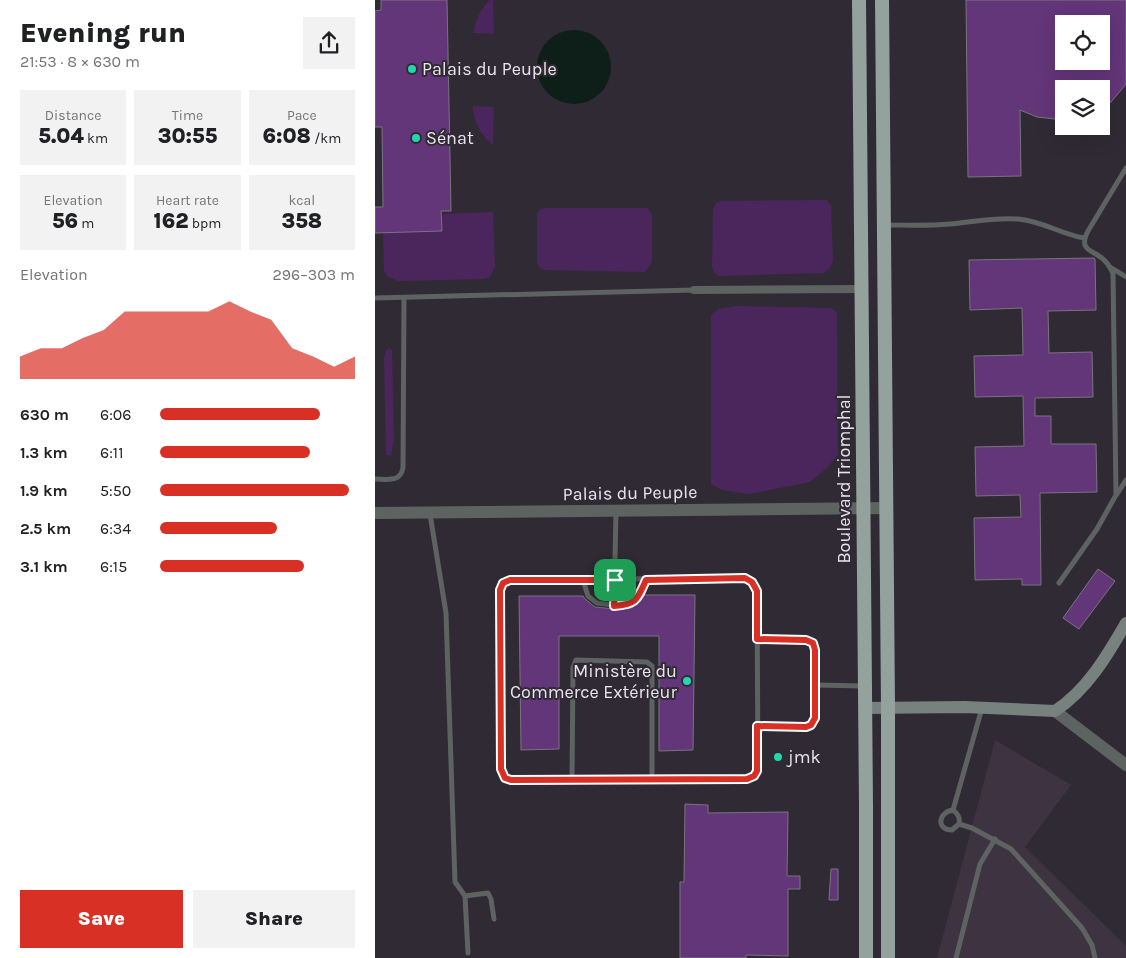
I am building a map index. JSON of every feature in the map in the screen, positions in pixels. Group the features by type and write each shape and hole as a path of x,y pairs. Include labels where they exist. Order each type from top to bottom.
{"highway":[{"name":"Boulevard Triomphal","path":"859,0 866,958"},
{"path":"882,0 888,707 888,958"}],"main road":[{"path":"865,708 982,707 1055,711 1081,690 1101,663 1126,623"}],"street":[{"path":"694,290 861,289"},
{"name":"Palais du Peuple","path":"375,513 886,508"},
{"path":"1055,711 1126,765"}],"lane":[{"path":"1116,495 1113,273 1105,260 1087,250 1084,238 1126,168"},
{"path":"884,225 948,224 975,220 1019,219 1034,221 1068,236 1084,238"},
{"path":"1110,267 1126,277"},
{"path":"375,298 694,290"},
{"path":"375,479 399,478 403,468 404,298"},
{"path":"1059,583 1097,529 1126,480"},
{"path":"614,606 616,511"},
{"path":"430,513 446,613 455,882 465,896 468,953"},
{"path":"745,578 752,582 757,591 757,771 754,776 747,779 511,780 505,778 501,769 500,590 503,583 510,580 615,580 745,578"},
{"path":"583,580 588,596 597,603 614,606 630,604 639,596 646,580"},
{"path":"757,639 806,640 813,643 815,650 815,718 811,725 806,727 757,726"},
{"path":"572,780 573,668 576,660 647,662 652,666 652,779"},
{"path":"815,685 864,686"},
{"path":"953,810 982,707"},
{"path":"953,810 944,813 940,823 942,827 947,830 953,830 959,821"},
{"path":"953,810 957,813 959,821 1011,849 1082,928 1092,945 1095,958"},
{"path":"956,958 980,864 995,839"},
{"path":"465,896 488,893 491,898 494,919"}],"shaded area":[{"path":"490,0 493,0 494,34 473,33 479,15"},
{"path":"574,30 588,33 600,41 608,53 611,67 608,81 600,93 588,101 574,104 560,101 548,93 540,81 537,67 540,53 548,41 560,33"},
{"path":"473,106 494,107 493,145 479,128 474,117"},
{"path":"827,200 831,206 833,261 830,268 823,273 719,276 714,272 712,267 713,209 716,203 722,201"},
{"path":"544,208 647,208 652,214 652,262 645,272 544,270 537,263 537,214 539,210"},
{"path":"493,212 495,266 490,277 483,279 398,281 388,277 384,272 383,233 442,230 441,214"},
{"path":"737,306 831,308 837,312 838,455 828,467 810,482 749,494 722,490 711,484 711,315 718,309"},
{"path":"389,348 392,350 394,440 391,455 386,455 384,358 386,350"},
{"path":"995,740 1071,785 1025,847 1126,946 1126,958 937,958"}],"building":[{"name":"Palais du Peuple","path":"381,0 447,0 451,211 441,211 442,231 375,233 375,207 383,207 382,127 375,127 375,11 381,10"},
{"path":"966,0 1126,0 1126,84 1110,102 1110,80 1055,80 1055,119 1037,117 1020,110 1021,176 968,177"},
{"path":"1094,258 1096,310 1048,311 1049,353 1092,352 1093,397 1035,398 1035,416 1051,416 1051,444 1096,444 1097,492 1040,493 1041,585 1022,585 1022,579 975,580 974,518 1021,517 1020,495 976,496 975,447 1024,446 1023,396 975,397 974,356 1023,355 1022,308 970,310 969,260"},
{"path":"1098,569 1115,581 1079,629 1063,618"},
{"path":"644,595 695,595 693,750 659,751 659,636 559,636 559,749 521,750 519,596 583,596 595,607 614,609 632,608"},
{"path":"685,804 708,805 708,813 788,812 787,876 800,876 800,889 788,889 788,956 746,955 746,958 680,958 680,882 684,882"},
{"path":"831,869 838,869 838,900 829,900"}],"place":[{"name":"Palais du Peuple","path":"412,69"},
{"name":"Sénat","path":"416,138"},
{"name":"Ministère du Commerce Extérieur","path":"687,681"},
{"name":"jmk","path":"778,757"}],"route":[{"path":"745,578 752,582 757,591 757,639 806,640 813,643 815,650 815,718 811,725 806,727 757,726 757,771 754,776 747,779 511,780 505,778 501,769 500,590 503,583 510,580 615,580 614,606 630,604 639,596 646,580 745,578"}]}
